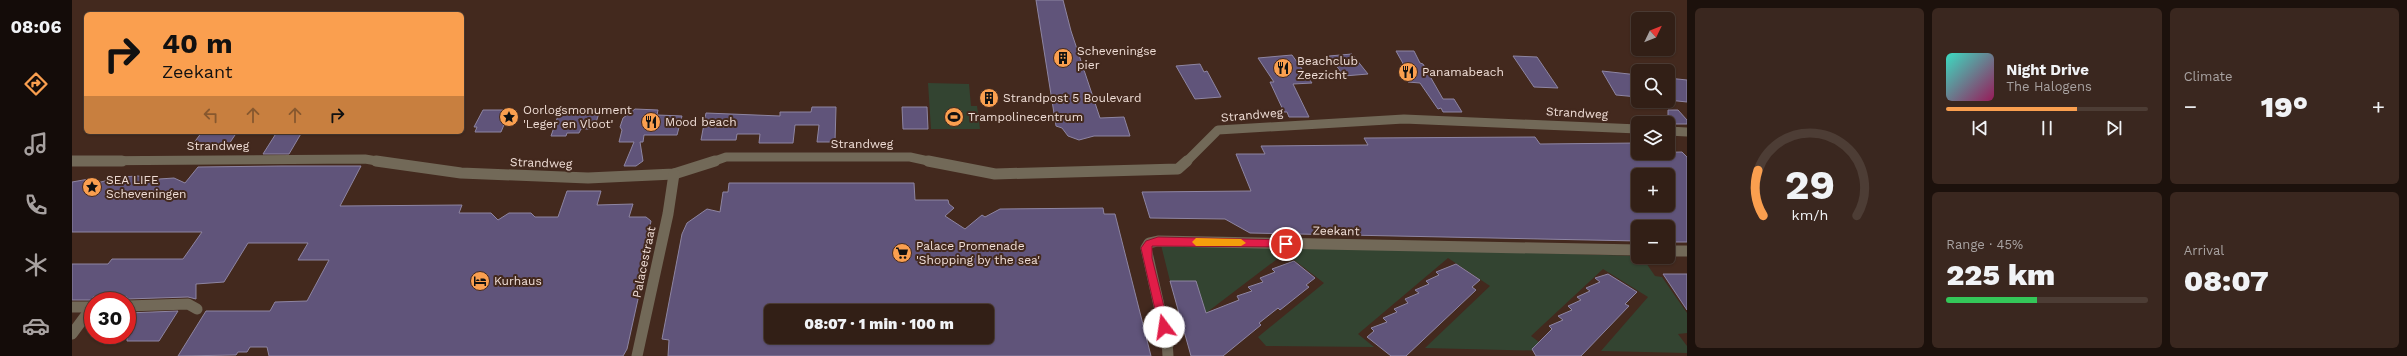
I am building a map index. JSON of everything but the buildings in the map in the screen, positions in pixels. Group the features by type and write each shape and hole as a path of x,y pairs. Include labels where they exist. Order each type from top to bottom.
{"street":[{"name":"Strandweg","path":"72,161 365,159 461,173 588,178 674,174 726,157 910,157 995,174 1178,169 1218,130 1397,119 1631,129"},
{"path":"1675,131 1687,132"},
{"name":"Palacestraat","path":"637,356 668,214 674,174"},
{"name":"Zeekant","path":"1168,356 1167,341 1146,248 1149,243 1158,241 1631,250"},
{"path":"1675,251 1687,251"},
{"path":"136,306 188,304 198,308"},
{"path":"72,307 84,307"},
{"path":"72,334 84,318"}],"green space":[{"name":"Trampolinecentrum","path":"928,83 969,84 971,106 977,106 980,129 931,129"},
{"path":"1161,245 1277,245 1631,256 1631,264 1647,264 1655,276 1662,277 1687,313 1687,333 1678,334 1687,346 1687,353 1601,351 1648,297 1603,269 1531,336 1551,351 1425,348 1490,286 1448,258 1358,334 1374,347 1266,346 1258,337 1324,283 1285,253 1206,313 1196,281 1170,281"}],"slow traffic":[{"path":"1196,242 1241,243"}],"place":[{"name":"Scheveningse pier","path":"1063,58"},
{"name":"Beachclub Zeezicht","path":"1283,68"},
{"name":"Panamabeach","path":"1408,72"},
{"name":"Strandpost 5 Boulevard","path":"989,98"},
{"name":"Oorlogsmonument 'Leger en Vloot'","path":"509,117"},
{"name":"Trampolinecentrum","path":"954,117"},
{"name":"Mood beach","path":"651,122"},
{"name":"SEA LIFE Scheveningen","path":"92,187"},
{"name":"Palace Promenade 'Shopping by the sea'","path":"902,253"},
{"name":"Kurhaus","path":"480,281"}],"route":[{"path":"1164,327 1147,258 1146,248 1149,243 1158,241 1286,244"}]}
